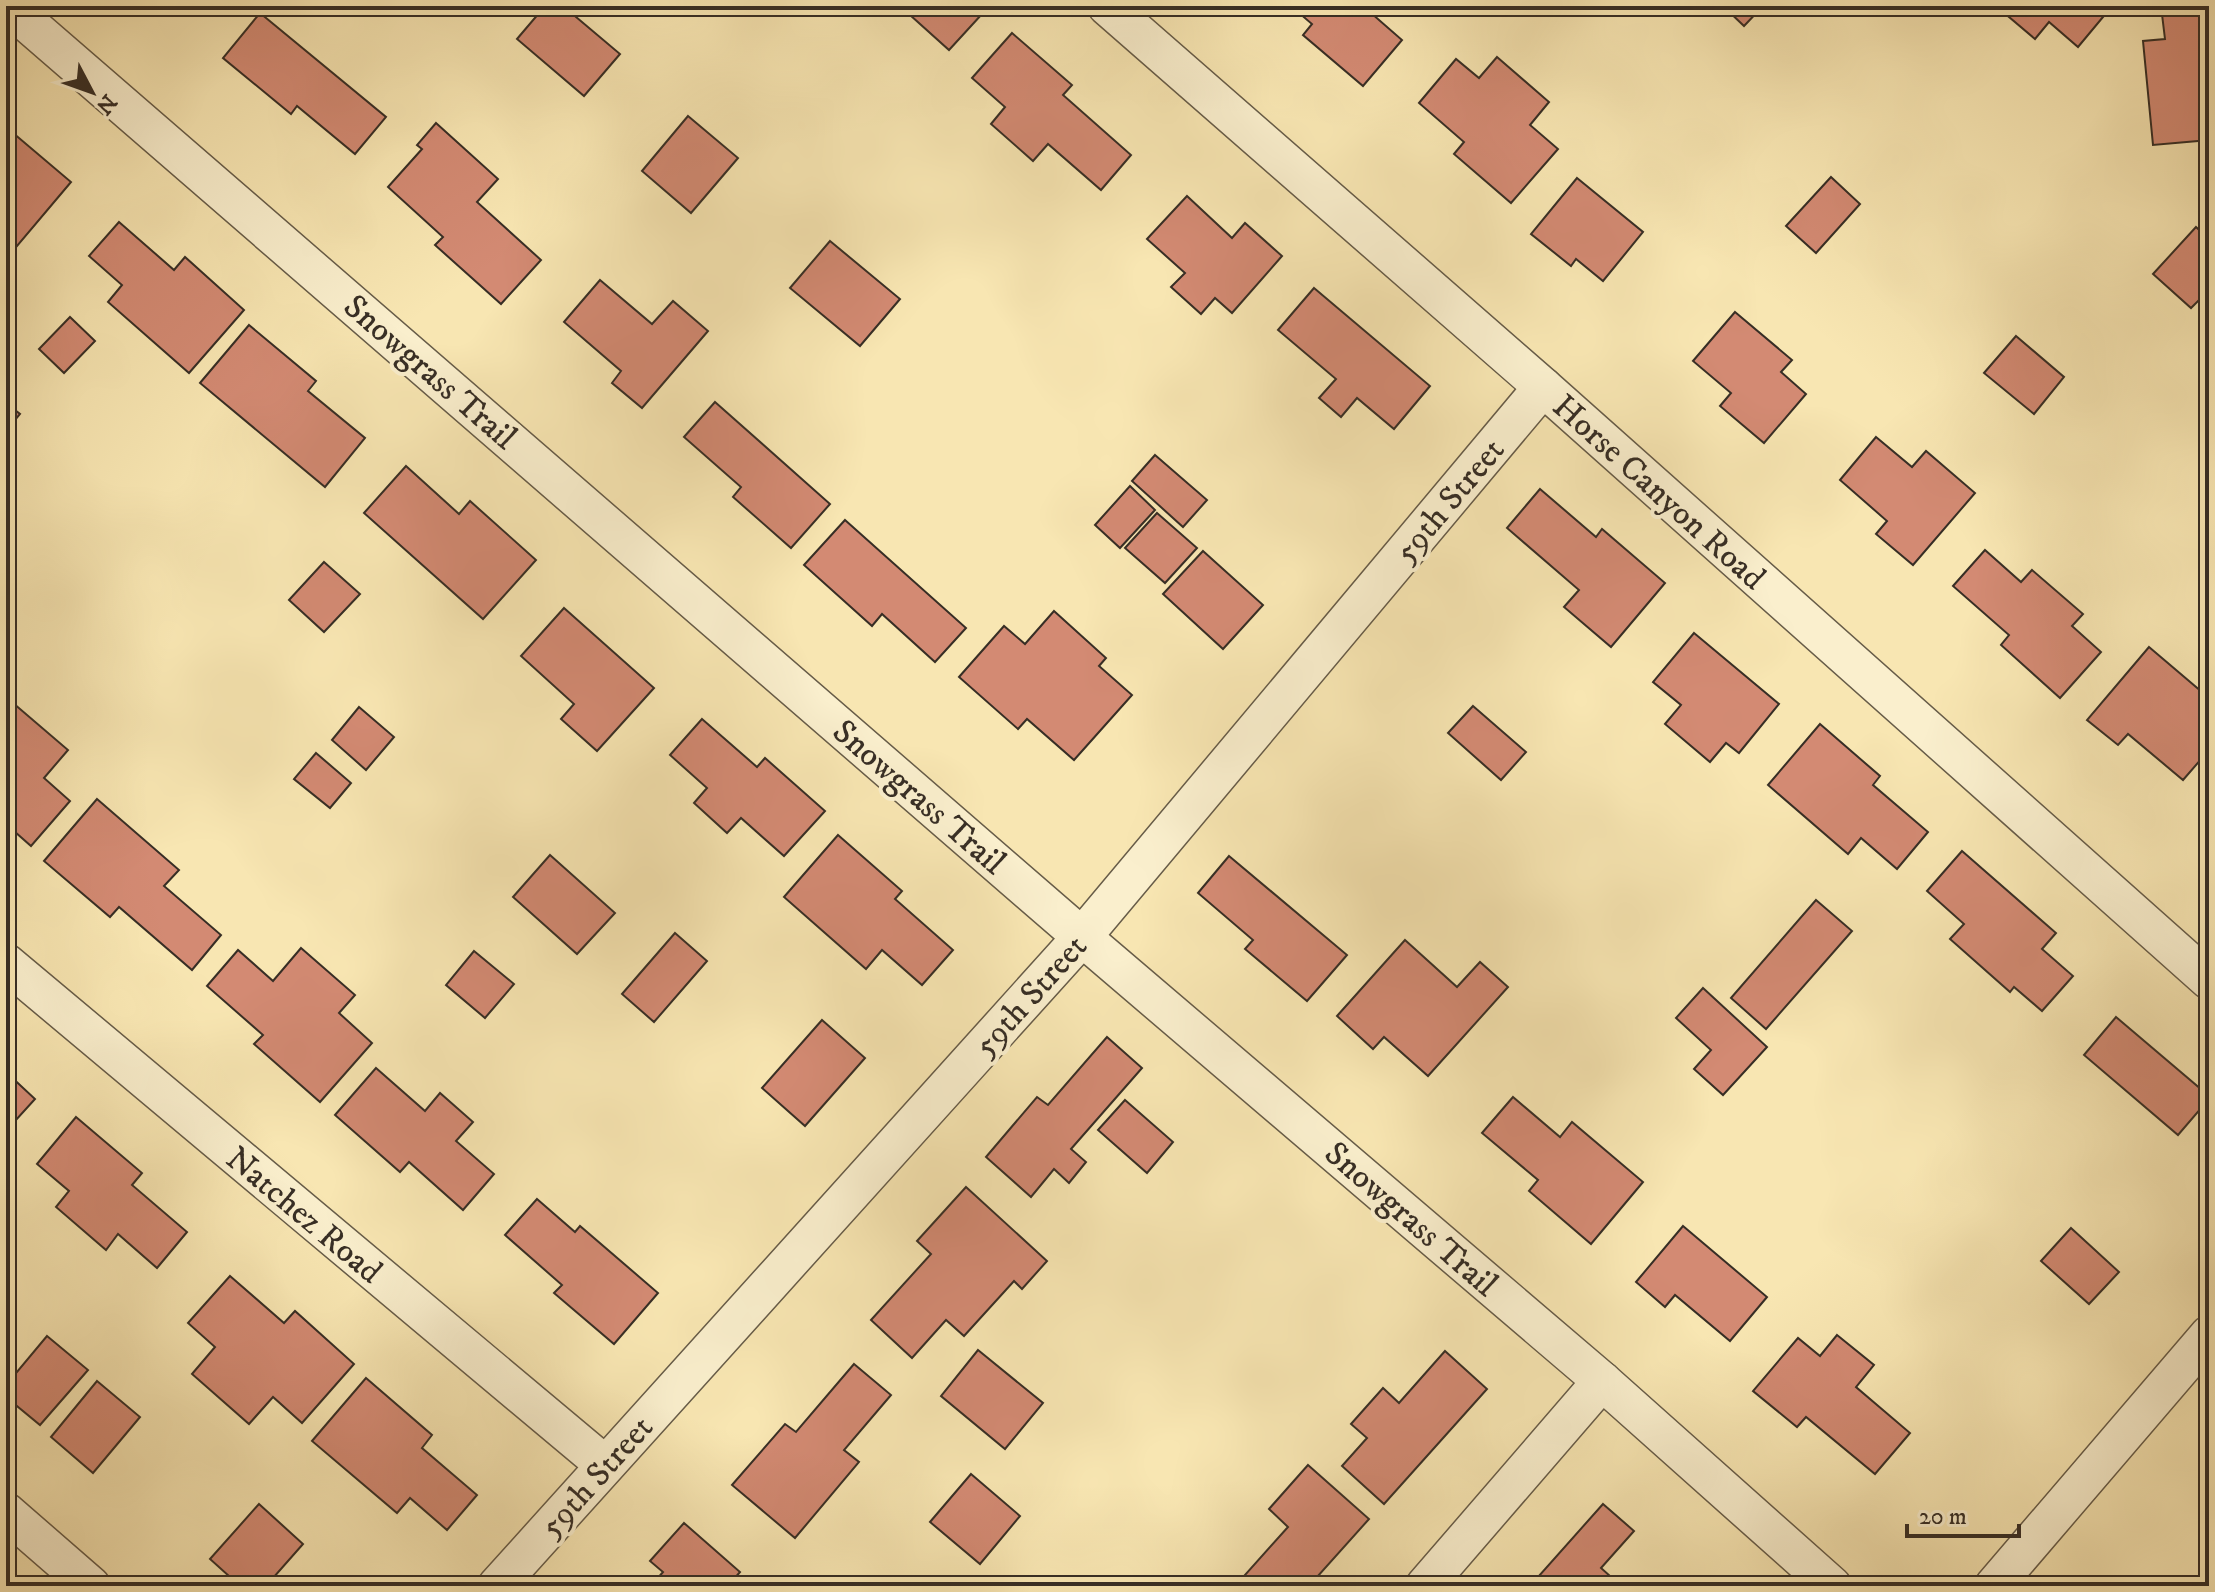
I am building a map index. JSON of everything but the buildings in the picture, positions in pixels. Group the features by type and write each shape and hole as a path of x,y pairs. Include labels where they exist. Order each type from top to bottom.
{"street":[{"name":"Snowgrass Trail","path":"8,6 1082,937 1602,1381 1832,1586"},
{"name":"Horse Canyon Road","path":"1107,6 1543,387 2209,980"},
{"name":"59th Street","path":"497,1586 1082,937 1543,387"},
{"name":"Natchez Road","path":"6,963 605,1465"},
{"path":"1994,1586 2209,1335"},
{"path":"1425,1586 1602,1381"},
{"path":"6,1512 91,1586"}]}
